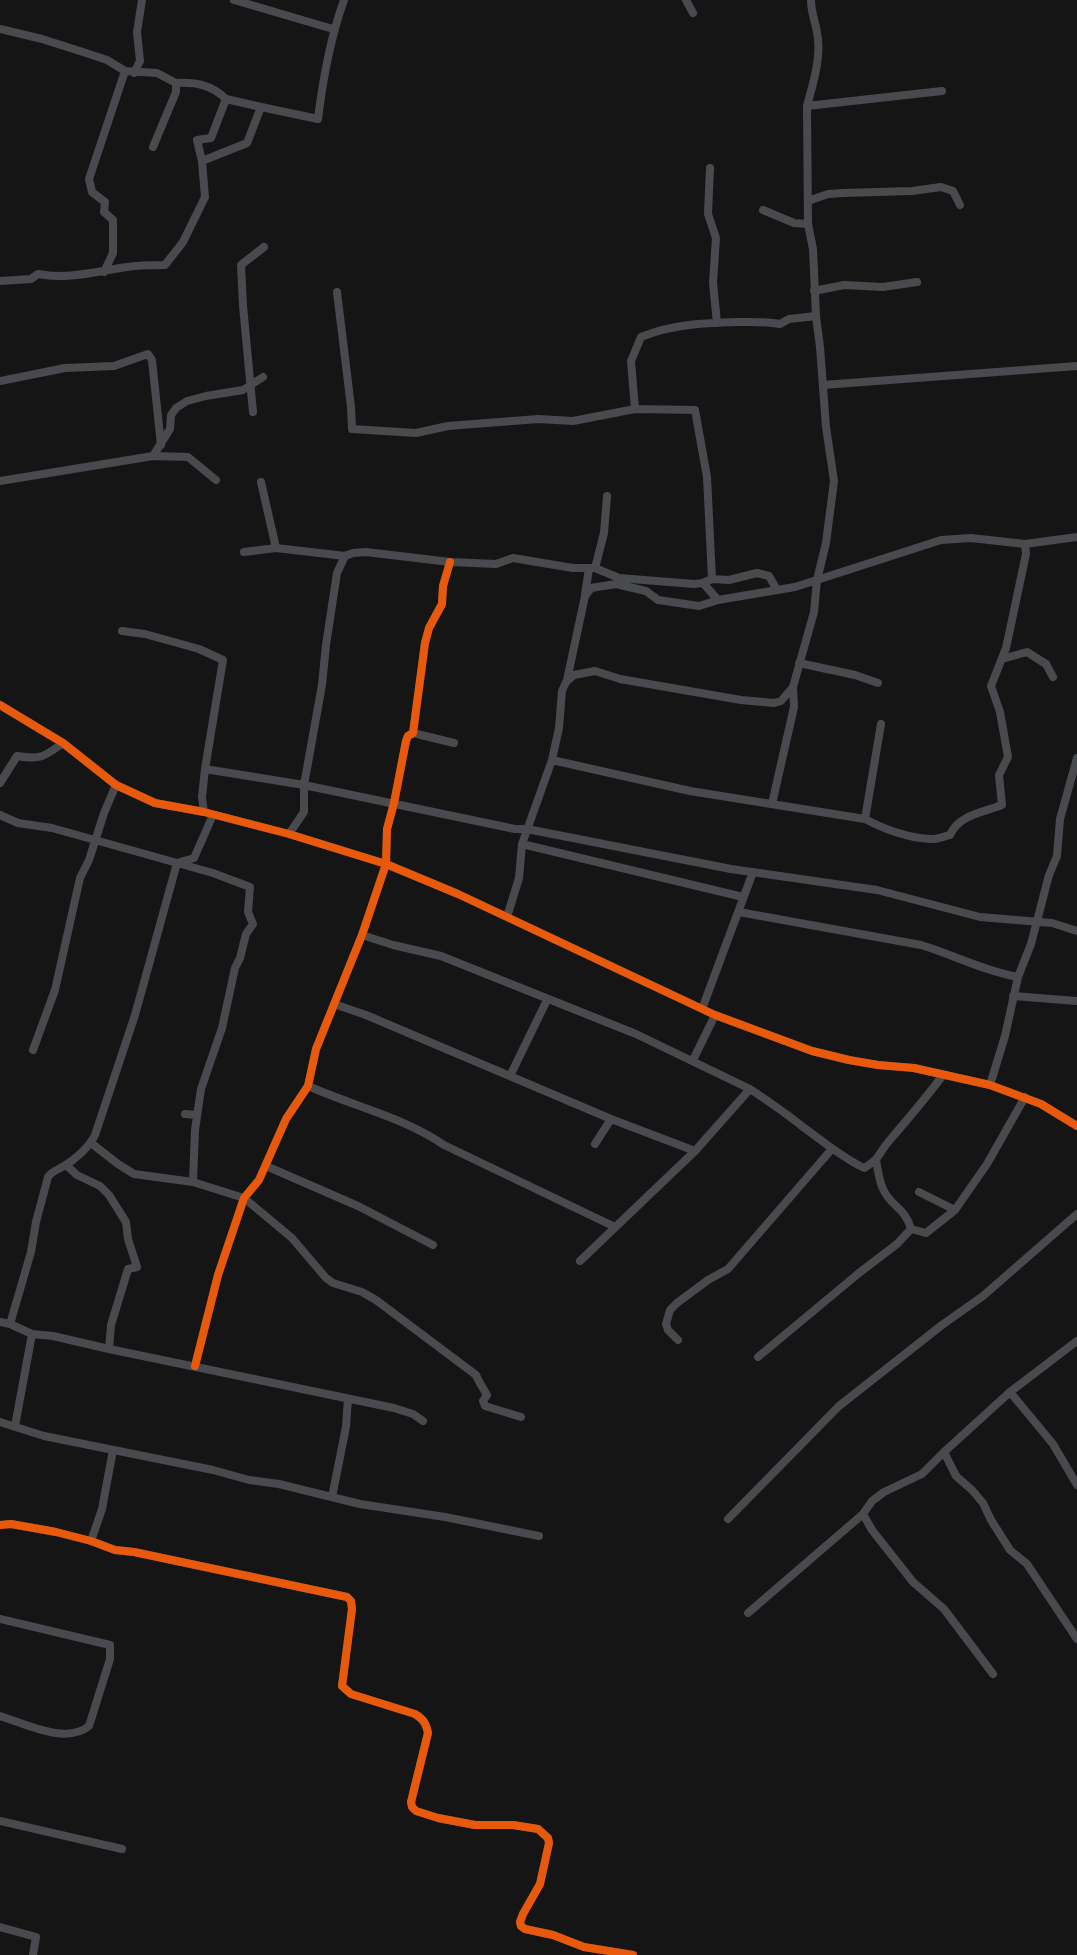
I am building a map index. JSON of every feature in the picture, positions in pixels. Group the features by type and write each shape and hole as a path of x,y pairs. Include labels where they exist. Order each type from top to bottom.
{"street":[{"path":"104,272 112,253 113,220 104,212 105,202 92,192 90,179 130,72 140,61 138,32 141,0"},
{"path":"234,0 333,30"},
{"path":"0,29 42,39 107,60 130,72 157,73 176,83 193,82 217,90 226,99 318,119 324,71 333,30 344,0"},
{"path":"686,0 693,12"},
{"path":"772,804 794,706 793,687 807,644 814,612 817,580 826,543 834,481 826,427 814,291 813,249 808,224 807,106 818,58 817,32 811,11 811,0"},
{"path":"153,147 176,92 176,83"},
{"path":"807,106 942,90"},
{"path":"0,281 31,279 38,274 52,277 165,264 183,242 205,197 202,161 197,140 211,138 226,99"},
{"path":"202,161 247,143 261,107"},
{"path":"710,168 708,214 716,238 713,283 717,323"},
{"path":"808,201 828,194 925,190 941,187 953,191 960,205"},
{"path":"763,210 794,223 808,224"},
{"path":"254,412 241,265 264,247"},
{"path":"814,291 844,285 884,287 917,282"},
{"path":"337,292 352,429 416,433 448,426 538,419 573,422 635,409 695,410 707,477 712,579"},
{"path":"635,409 631,361 641,337 662,329 696,323 765,321 780,324 789,319 816,316"},
{"path":"0,381 65,368 114,366 148,354 152,360 161,445"},
{"path":"823,384 1077,366"},
{"path":"153,456 170,429 171,415 176,408 187,401 243,390 263,377"},
{"path":"0,482 153,456 188,457 216,480"},
{"path":"261,482 276,548"},
{"path":"507,917 519,878 522,844 552,760 559,728 562,691 567,680 592,569 604,533 607,496"},
{"path":"585,596 591,588 616,584 646,591 658,600 699,606 817,580 941,540 971,538 1025,544 1077,537"},
{"path":"552,760 643,782 865,819 884,828 934,840 950,835 953,827 961,820 1002,805 999,775 1008,757 1000,712 991,686 1006,648 1026,554 1025,544"},
{"path":"244,552 276,548 345,556 366,552 496,564 513,558 592,569 619,578 703,583 712,579 729,580 757,573 769,576 777,590"},
{"path":"289,834 304,812 304,785 322,685 337,573 345,556"},
{"path":"195,1366 218,1275 244,1198 259,1180 286,1119 308,1086 316,1049 362,935 386,864 387,829 406,741 412,733 424,643 442,604 443,586 450,561"},
{"path":"703,583 718,600"},
{"path":"122,631 145,634 199,648 223,660 205,769 202,797 204,812"},
{"path":"1002,659 1027,652 1046,664 1053,677"},
{"path":"799,663 855,675 878,683"},
{"path":"567,680 574,675 595,671 620,679 741,700 774,703 781,701 793,687"},
{"path":"0,705 63,743 116,785 155,803 204,812 289,834 386,864 507,917 715,1015 813,1051 868,1064 914,1068 990,1084 1025,1097 1077,1126"},
{"path":"865,819 881,724"},
{"path":"412,733 454,743"},
{"path":"0,783 17,756 37,759 63,743"},
{"path":"990,1084 1005,1036 1018,977 1031,944 1049,875 1057,856 1060,819 1077,758"},
{"path":"205,769 304,785 478,822 527,829 753,872 877,890 980,916 1052,923 1077,931"},
{"path":"33,1050 55,990 80,878 116,785"},
{"path":"0,815 18,823 52,828 213,873 249,887 249,912 253,924 246,934 235,968 222,1028 201,1089 193,1182"},
{"path":"177,863 194,858 213,815"},
{"path":"522,844 743,897"},
{"path":"10,1324 31,1252 46,1183 52,1172 66,1165 91,1143 116,1077 177,863"},
{"path":"702,1009 753,872"},
{"path":"739,912 921,945 996,973 1018,977"},
{"path":"362,935 441,956 636,1034 693,1060 750,1089 831,1150 864,1168 876,1160 887,1143 943,1075"},
{"path":"1013,996 1077,1001"},
{"path":"510,1076 547,1000"},
{"path":"334,1004 611,1119 695,1151"},
{"path":"693,1060 715,1015"},
{"path":"308,1086 338,1100 428,1134 444,1145 615,1227"},
{"path":"580,1262 695,1151 750,1089"},
{"path":"911,1229 926,1233 955,1210 987,1164 1025,1097"},
{"path":"185,1114 197,1115"},
{"path":"595,1144 611,1119"},
{"path":"91,1143 134,1174 193,1182 244,1198 292,1238 326,1278 376,1300 476,1375 478,1383 487,1395 483,1401 485,1406 521,1418"},
{"path":"678,1341 668,1330 666,1324 670,1310 697,1288 728,1269 831,1150"},
{"path":"876,1160 883,1190 891,1202 903,1211 911,1229"},
{"path":"66,1165 77,1175 100,1186 109,1195 126,1222 128,1239 137,1267 128,1269 111,1325 110,1349"},
{"path":"266,1166 358,1206 433,1245"},
{"path":"919,1192 955,1210"},
{"path":"728,1519 839,1406 942,1325 983,1296 1077,1214"},
{"path":"758,1357 897,1244 911,1229"},
{"path":"0,1322 32,1334 53,1336 394,1408 413,1414 423,1421"},
{"path":"15,1426 32,1334"},
{"path":"748,1613 863,1514 872,1501 884,1492 922,1474 1010,1392 1077,1341"},
{"path":"1010,1392 1053,1444 1077,1485"},
{"path":"332,1497 346,1428 348,1399"},
{"path":"0,1422 44,1436 93,1444 249,1480 279,1484 360,1504 446,1517 539,1536"},
{"path":"91,1540 102,1509 113,1450"},
{"path":"944,1452 956,1476 983,1503 1010,1550 1027,1564 1077,1639"},
{"path":"863,1514 872,1530 913,1582 944,1610 993,1674"},
{"path":"0,1524 11,1524 91,1540 115,1550 134,1552 347,1597 351,1601 352,1609 342,1686 351,1694 415,1714 427,1726 428,1733 411,1802 412,1807 416,1811 438,1818 475,1825 513,1825 538,1829 548,1838 549,1843 540,1884 523,1914 521,1926 584,1947 633,1955"},
{"path":"0,1619 110,1645 110,1659 89,1726 80,1734 61,1734 0,1716"},
{"path":"0,1821 122,1849"},
{"path":"0,1927 36,1937 33,1955"}],"cycle path":[{"path":"195,1366 218,1275 244,1198 259,1180 286,1119 308,1086 316,1049 362,935 386,864 387,829 406,741 413,733 425,643 429,628 442,604 443,586 450,562"},
{"path":"0,705 63,743 116,785 155,803 204,812 289,834 386,864 458,894 715,1015 812,1051 878,1065 914,1068 990,1085 1041,1104 1077,1126"},
{"path":"0,1525 11,1524 56,1532 115,1550 134,1552 347,1597 351,1601 352,1609 342,1686 351,1694 415,1714 424,1722 428,1733 411,1802 412,1807 416,1811 438,1818 475,1825 513,1825 538,1829 548,1838 549,1843 540,1884 523,1914 521,1926 584,1947 633,1955"}]}
